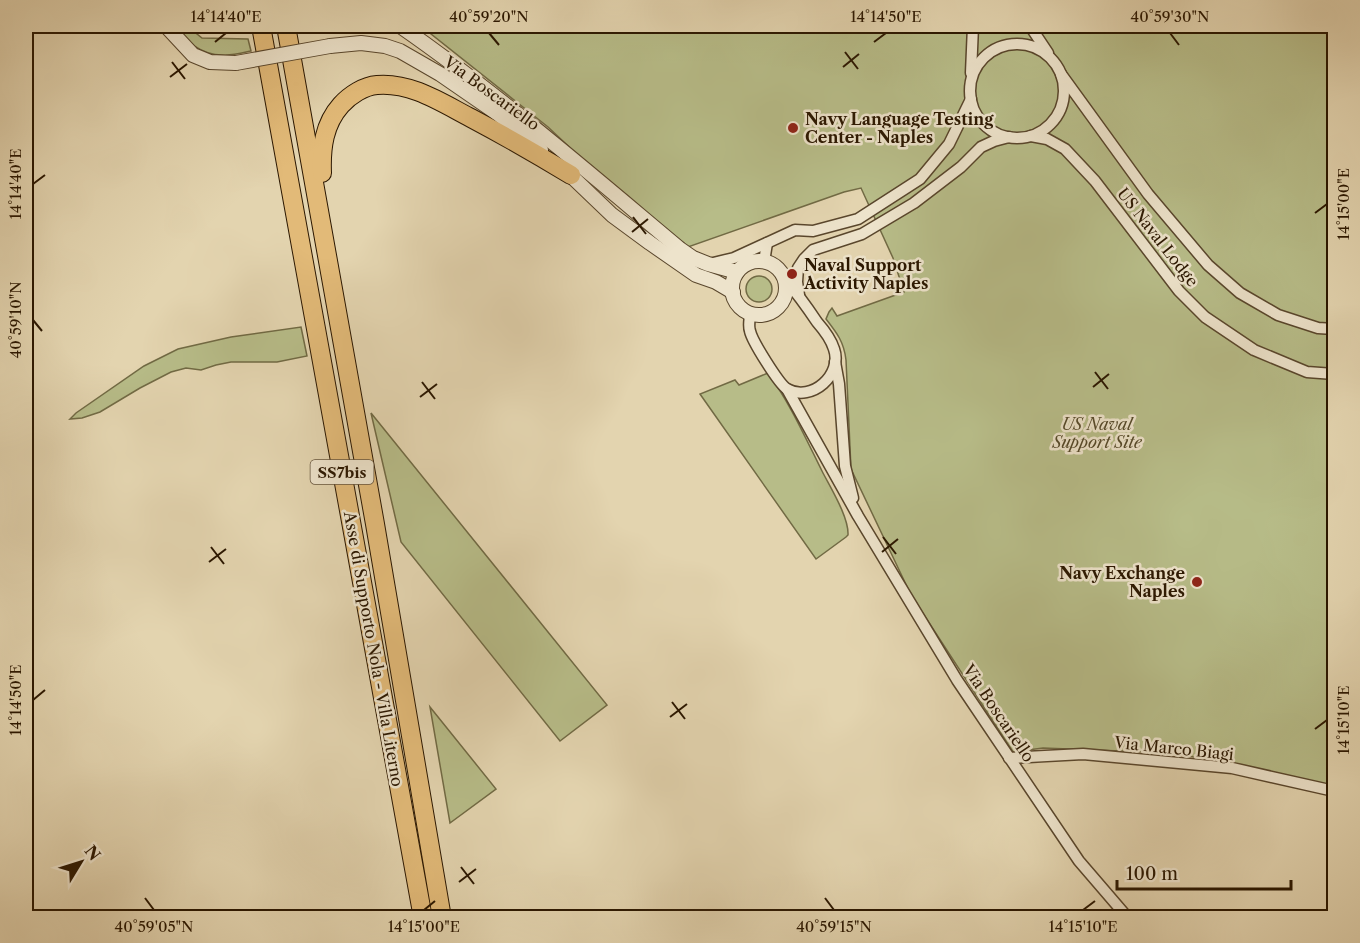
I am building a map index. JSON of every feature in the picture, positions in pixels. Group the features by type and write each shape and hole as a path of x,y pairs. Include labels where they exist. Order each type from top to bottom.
{"highway":[{"name":"Asse di Supporto Nola - Villa Literno","path":"261,26 423,918"},
{"name":"Asse di Supporto Nola - Villa Literno","path":"286,26 442,918"},
{"path":"330,268 321,152 327,127 334,112 345,101 367,87 387,85 418,92 514,141 571,175"}],"street":[{"name":"Via Boscariello","path":"166,26 193,55 210,62 236,63 330,46 361,43 385,46 400,51 419,61 498,114 571,175 612,215 641,236 696,275 716,282 733,292"},
{"name":"Via Boscariello","path":"400,26 530,123 680,249 708,264 738,272"},
{"path":"708,264 734,258 795,230 813,231 858,219 920,179 949,144 970,99 973,26"},
{"path":"1030,26 1061,74 1148,194 1208,265 1240,293 1278,315 1318,328 1335,329"},
{"path":"971,80 976,67 996,48 1010,44 1024,44 1038,48 1049,56"},
{"path":"970,99 975,113 995,132 1009,137 1031,136 1045,129 1055,118 1062,105 1064,89 1061,74"},
{"name":"US Naval Lodge","path":"1031,136 1047,139 1065,149 1095,182 1179,291 1205,317 1254,350 1307,372 1335,374"},
{"path":"799,295 796,275 798,268 813,250 862,234 914,204 961,167 981,147 1009,137"},
{"path":"764,262 767,243"},
{"path":"752,262 764,262 778,269 786,285 786,294 782,303 777,309 762,315 750,313 739,306 733,292 734,280 738,272 752,262"},
{"name":"Via Boscariello","path":"784,278 831,340 835,351 845,466 858,516"},
{"name":"Via Boscariello","path":"750,313 750,332 775,375 787,388 858,516 957,680 1078,861 1128,918"},
{"path":"787,388 802,393 816,389 829,379 835,362"},
{"name":"Via Marco Biagi","path":"1009,758 1083,754 1232,768 1335,790"}],"green space":[{"path":"173,26 187,26 202,38 248,39 251,51 229,55 207,53 189,42"},
{"name":"US Naval Support Site","path":"421,26 1334,26 1334,787 1264,770 1173,753 1043,748 1013,752 911,595 851,469 844,348 826,319 832,308 837,316 904,292 893,258 861,188 688,247 612,187 548,127"},
{"path":"759,276 768,280 772,289 768,298 759,302 750,298 746,289 750,280"},
{"path":"301,327 307,356 277,362 231,362 201,370 186,368 171,372 100,412 70,419 144,366 178,349 231,337"},
{"path":"768,373 797,421 845,520 848,535 816,559 700,394 735,380 739,385"},
{"path":"371,413 607,705 560,741 401,542"},
{"path":"430,707 496,789 450,823"}],"place":[{"name":"Navy Language Testing Center - Naples","path":"793,128"},
{"name":"Naval Support Activity Naples","path":"792,274"},
{"name":"Navy Exchange Naples","path":"1197,582"}]}
